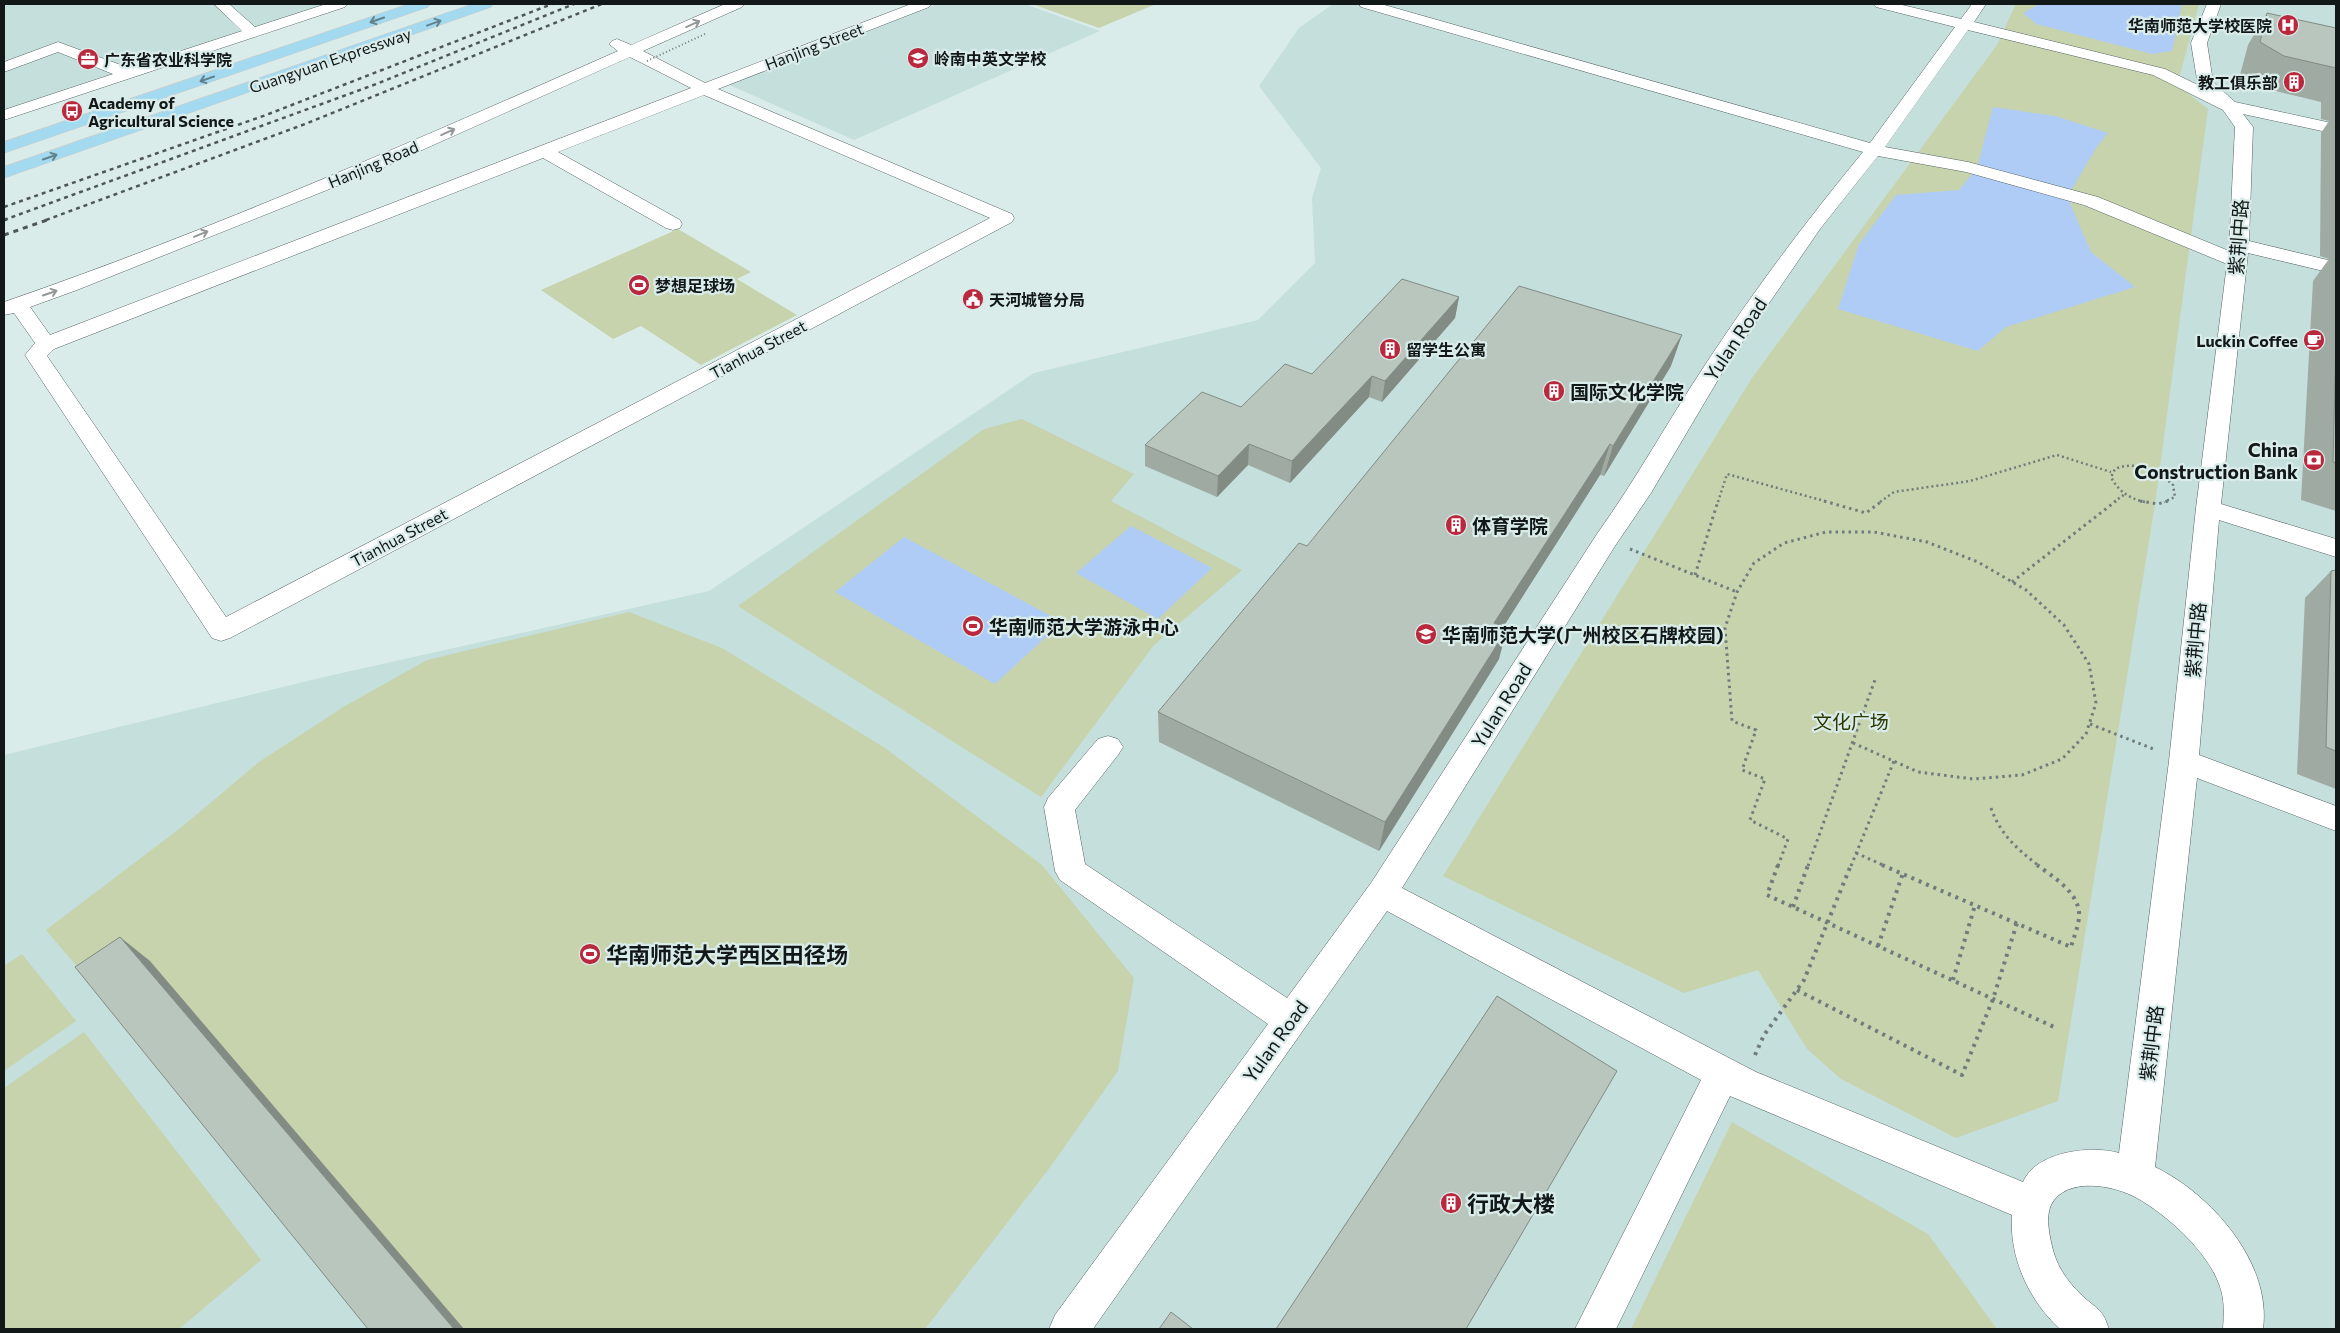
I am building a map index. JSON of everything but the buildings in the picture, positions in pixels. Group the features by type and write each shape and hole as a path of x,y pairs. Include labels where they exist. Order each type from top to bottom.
{"highway":[{"name":"Guangyuan Expressway","path":"4,148 423,4"},
{"name":"Guangyuan Expressway","path":"4,173 486,4"}],"street":[{"path":"224,6 245,4"},
{"path":"4,115 340,4"},
{"name":"Hanjing Road","path":"9,302 70,286 376,164 624,47 707,4"},
{"name":"Hanjing Road","path":"624,47 737,4"},
{"name":"Hanjing Street","path":"704,89 924,4"},
{"path":"1366,4 1874,150 1968,167 2091,201 2238,253 2336,268"},
{"path":"1882,4 1966,23 2159,72 2229,106 2336,129"},
{"name":"Yulan Road","path":"1069,1329 1382,893 1606,540 1639,493 1728,347 1813,225 1874,150 1979,4"},
{"name":"紫荆中路","path":"2135,1178 2184,762 2208,508 2238,253 2244,127 2229,106 2205,83 2198,43 2214,4"},
{"path":"224,6 253,33"},
{"path":"4,67 58,47 128,74"},
{"name":"Tianhua Street","path":"46,344 36,356 221,632 1005,218 704,89 624,47"},
{"path":"9,302 46,344 704,89"},
{"path":"544,151 673,224"},
{"path":"2208,508 2336,548"},
{"path":"1108,747 1059,807 1070,872 1290,1020"},
{"path":"2184,762 2336,819"},
{"path":"1382,893 1733,1078 2031,1204"},
{"path":"1595,1329 1733,1078"},
{"path":"2089,1329 2054,1295 2036,1263 2028,1232 2031,1204 2045,1182 2068,1169 2100,1168 2135,1178 2170,1197 2203,1225 2228,1259 2243,1295 2245,1329"}],"path":[{"path":"647,62 705,34"},
{"path":"1695,575 1727,474 1866,513 1894,492 1970,481 2019,468 2057,455 2112,472 2122,466 2149,469 2167,479 2175,491 2175,497 2164,503 2144,502 2125,494 2113,483 2112,472"},
{"path":"2012,582 2125,494"},
{"path":"1851,742 1918,772 1973,779 2022,775 2062,759 2086,734 2096,703 2089,664 2064,625 2026,590 1978,562 1927,542 1874,532 1826,532 1784,543 1754,563 1737,592 1725,628 1732,722 1756,730 1742,770 1765,779 1750,820 1788,839 1767,895 2054,1027"},
{"path":"1606,540 1737,592"},
{"path":"1793,907 1876,676"},
{"path":"2090,724 2184,762"},
{"path":"1733,1078 1804,980 1894,762"},
{"path":"1856,853 2072,947 2079,911 2072,895 2027,858 2006,837 1993,817 1992,808"},
{"path":"1878,946 1903,873"},
{"path":"1953,980 1975,905"},
{"path":"1797,990 1962,1075 1994,999 2017,923"}],"shaded area":[{"name":"广东省农业科学院","path":"4,4 339,4 4,115"},
{"name":"岭南中英文学校","path":"937,4 1025,4 1100,31 854,140 727,84"},
{"name":"华南师范大学(广州校区石牌校园)","path":"1333,4 2336,4 2336,1329 4,1329 4,755 324,677 709,591 1034,373 1258,320 1315,263 1312,198 1321,168 1259,86 1299,28"}],"green space":[{"path":"1032,4 1156,4 1099,28"},
{"name":"文化广场","path":"2016,4 2199,4 2177,85 2208,109 2155,504 2058,1101 1956,1138 1841,1079 1807,1049 1758,970 1684,993 1443,876 1752,378 1997,45"},
{"name":"梦想足球场","path":"678,229 751,272 737,279 797,315 701,365 641,326 613,339 541,290"},
{"name":"华南师范大学游泳中心","path":"1022,419 1134,474 1111,501 1242,570 1154,645 1041,797 738,606 984,429"},
{"name":"华南师范大学西区田径场","path":"629,612 722,648 885,748 1042,865 1134,978 1118,1071 1048,1170 925,1329 383,1329 46,930 183,826 259,762 345,706 427,660"},
{"path":"22,954 76,1021 4,1071 4,966"},
{"path":"84,1032 261,1260 179,1329 4,1329 4,1088"},
{"path":"1732,1122 1928,1234 1997,1329 1631,1329"}],"water":[{"path":"2039,4 2182,4 2172,51 2152,54 2036,24 2023,13"},
{"path":"1993,107 2055,116 2108,133 2096,148 2069,194 2071,206 2091,252 2135,287 2006,327 1978,351 1838,309 1859,244 1896,195 1959,190 1977,168"},
{"path":"1131,526 1212,568 1158,619 1076,573"},
{"path":"904,537 1062,622 995,684 835,592"}],"railway":[{"path":"4,207 266,115 552,4"},
{"path":"7,219 4,220 379,83 574,4"},
{"path":"46,220 305,124 602,4"},
{"path":"4,235 50,219"}],"place":[{"name":"华南师范大学校医院","path":"2288,25"},
{"name":"岭南中英文学校","path":"918,58"},
{"name":"广东省农业科学院","path":"88,59"},
{"name":"教工俱乐部","path":"2294,82"},
{"name":"Academy of Agricultural Science","path":"72,111"},
{"name":"梦想足球场","path":"639,285"},
{"name":"天河城管分局","path":"973,299"},
{"name":"Luckin Coffee","path":"2314,340"},
{"name":"留学生公寓","path":"1390,349"},
{"name":"国际文化学院","path":"1554,391"},
{"name":"China Construction Bank","path":"2314,460"},
{"name":"体育学院","path":"1456,525"},
{"name":"华南师范大学游泳中心","path":"973,626"},
{"name":"华南师范大学(广州校区石牌校园)","path":"1426,634"},
{"name":"华南师范大学西区田径场","path":"590,954"},
{"name":"行政大楼","path":"1451,1203"}]}
